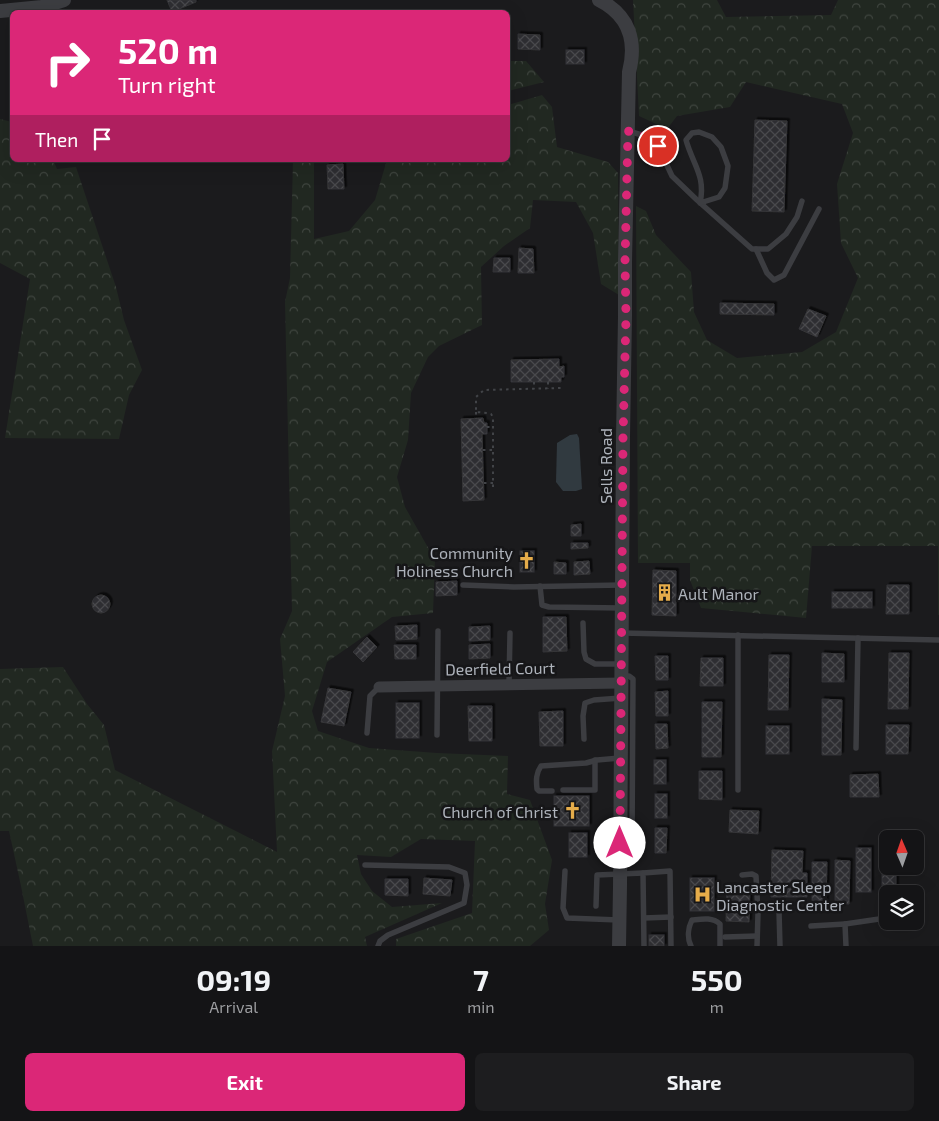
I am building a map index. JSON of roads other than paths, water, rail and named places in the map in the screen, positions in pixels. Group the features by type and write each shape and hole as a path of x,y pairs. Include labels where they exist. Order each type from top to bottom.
{"street":[{"path":"10,10 42,7 64,0"},
{"name":"Sells Road","path":"599,0 623,20 630,32 633,45 629,72 623,438 621,675 625,707 626,815 620,858 619,946"},
{"name":"Deerfield Court","path":"379,687 509,684 621,675"}],"lane":[{"path":"628,131 649,137 658,146 672,176 752,249 768,249 786,234 797,217 802,201"},
{"path":"699,132 712,137 721,147 728,166 725,188 719,197 700,203 703,192 701,177 688,149 686,140 692,133 699,132"},
{"path":"756,249 767,272 774,280 784,275 819,209"},
{"path":"463,585 514,587 622,585"},
{"path":"540,586 542,605 549,607 622,608"},
{"path":"584,623 584,652 586,658 621,675"},
{"path":"437,735 438,631"},
{"path":"509,684 510,633"},
{"path":"622,633 939,640"},
{"path":"738,635 738,790"},
{"path":"856,748 858,638"},
{"path":"367,733 370,696 379,687"},
{"path":"584,739 583,716 585,703 594,700 625,707"},
{"path":"552,791 539,791 537,789 536,777 541,766 586,763 624,749"},
{"path":"563,790 596,790 595,760"},
{"path":"365,865 449,867 465,873 467,886 464,902 388,935 380,941 378,946"},
{"path":"565,871 564,908 567,918 619,920"},
{"path":"596,906 597,875 670,871 671,946"},
{"path":"643,873 644,946"},
{"path":"742,875 752,874 756,876 757,946"},
{"path":"779,911 780,946"},
{"path":"644,918 671,917"},
{"path":"691,946 689,944 688,926 692,920 704,918 715,919 720,924 720,946"},
{"path":"811,926 879,919"},
{"path":"845,924 846,946"},
{"path":"725,937 757,936"}],"place":[{"name":"Community Holiness Church","path":"527,561"},
{"name":"Ault Manor","path":"664,593"},
{"name":"Church of Christ","path":"572,811"},
{"name":"Lancaster Sleep Diagnostic Center","path":"702,895"}]}
